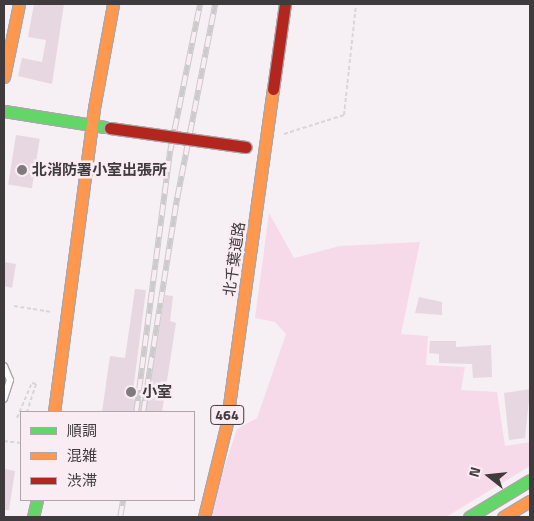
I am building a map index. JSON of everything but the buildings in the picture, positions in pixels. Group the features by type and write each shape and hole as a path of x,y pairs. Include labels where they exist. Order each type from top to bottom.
{"main road":[{"path":"4,77 20,4"},
{"path":"54,411 92,125 113,4"},
{"name":"北千葉道路","path":"204,517 224,442 285,4"},
{"path":"4,111 264,150"},
{"path":"469,517 530,480"},
{"path":"503,517 530,500"},
{"path":"33,517 37,501"},
{"path":"40,517 42,501"}],"lane":[{"path":"4,366 10,380 4,400"}],"path":[{"path":"267,132 284,134 344,115 356,4"},
{"path":"14,306 55,313"},
{"path":"17,418 32,383 36,384 27,411"},
{"path":"4,441 20,443"}],"shaded area":[{"path":"269,213 294,258 340,246 420,242 401,334 428,336 426,365 465,367 461,390 497,392 505,446 530,442 530,466 446,517 208,517 237,429 257,418 286,334 275,322 255,318"}],"railway":[{"path":"136,411 170,151 200,4"},
{"path":"143,411 177,198 215,4"},
{"path":"120,517 123,501"}],"traffic: fast":[{"path":"4,111 105,127"},
{"path":"469,517 530,480"},
{"path":"33,517 37,501"}],"traffic: slow":[{"path":"4,77 19,4"},
{"path":"54,411 94,108 113,4"},
{"path":"204,517 226,427 273,89"},
{"path":"503,517 530,501"}],"traffic: jam":[{"path":"273,89 285,4"},
{"path":"110,128 246,147"}],"place":[{"name":"北消防署小室出張所","path":"22,170"},
{"name":"小室","path":"131,392"}]}
